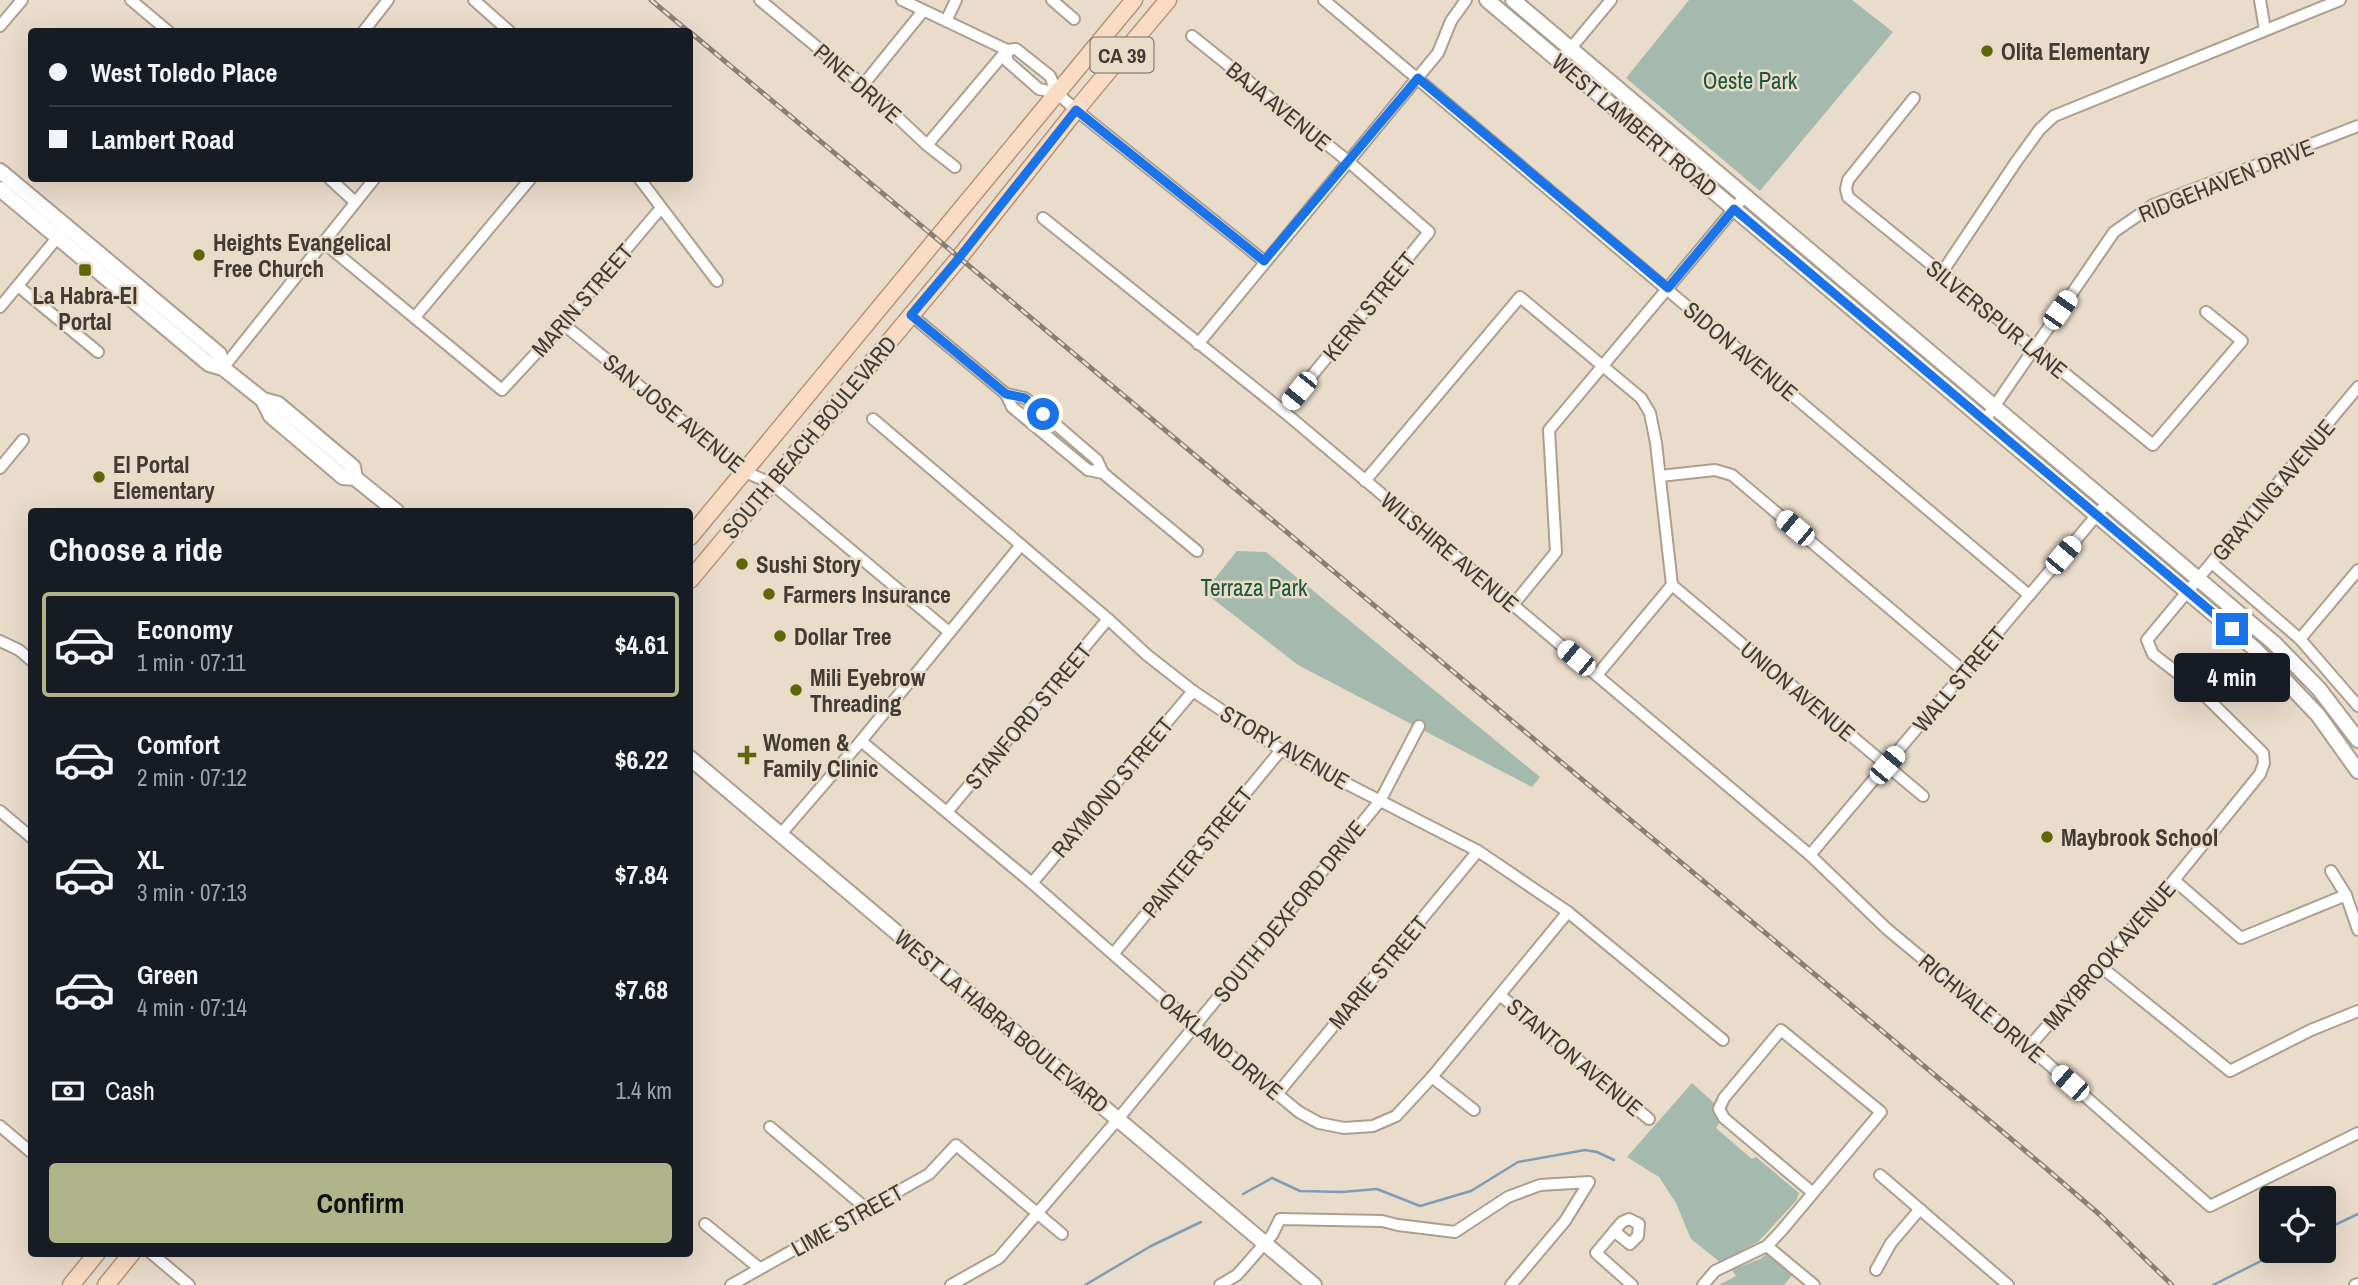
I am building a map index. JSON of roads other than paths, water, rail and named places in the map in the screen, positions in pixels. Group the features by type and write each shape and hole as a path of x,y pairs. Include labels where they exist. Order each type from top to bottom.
{"main road":[{"name":"SOUTH BEACH BOULEVARD","path":"693,533 1134,0"},
{"name":"SOUTH BEACH BOULEVARD","path":"693,576 977,236 1076,110 1168,0"},
{"name":"WEST LAMBERT ROAD","path":"1487,0 2255,649 2318,715"},
{"name":"WEST LAMBERT ROAD","path":"1513,0 2199,579 2295,664 2319,689 2358,740"},
{"path":"0,171 62,232"},
{"path":"0,189 62,232 219,354 223,368 263,400 271,416 343,477 355,478 392,508"},
{"path":"2318,715 2329,717 2333,721 2358,756"},
{"path":"2318,715 2358,771"},
{"name":"WEST LA HABRA BOULEVARD","path":"693,761 1314,1285"},
{"path":"71,1285 94,1257"},
{"path":"106,1285 129,1257"}],"street":[{"path":"0,26 22,0"},
{"path":"131,0 164,28"},
{"path":"366,28 388,0"},
{"path":"474,0 503,28"},
{"name":"PINE DRIVE","path":"760,0 863,85 955,167"},
{"path":"902,0 1007,50 1016,49 1050,76 1057,93 1076,110 1264,261"},
{"path":"946,21 956,0"},
{"path":"1052,0 1074,19"},
{"name":"SIDON AVENUE","path":"1324,0 2029,595"},
{"path":"1198,344 1438,53 1451,21 1466,0"},
{"path":"1560,62 1612,0"},
{"path":"2260,0 2265,30"},
{"path":"1941,274 2024,151 2040,129 2054,116 2340,0"},
{"path":"863,85 923,11"},
{"name":"BAJA AVENUE","path":"1192,36 1349,162 1429,232"},
{"path":"1007,50 1007,61 1023,75 1040,89 1057,93"},
{"path":"928,145 1007,50"},
{"name":"SILVERSPUR LANE","path":"1914,98 1848,180 1848,197 2153,445 2242,341 2206,312"},
{"name":"RIDGEHAVEN DRIVE","path":"1985,421 2114,232 2153,205 2358,126"},
{"path":"334,182 355,202"},
{"path":"223,368 372,182"},
{"path":"323,242 415,317 528,182"},
{"path":"642,182 717,281"},
{"path":"1513,605 1556,552 1549,430 1745,197"},
{"name":"MARIN STREET","path":"415,317 502,390 563,324 661,208"},
{"name":"WILSHIRE AVENUE","path":"1043,218 1283,411 1851,892"},
{"path":"0,307 62,232"},
{"name":"KERN STREET","path":"1283,411 1429,232"},
{"path":"18,286 98,352"},
{"path":"1365,481 1520,297 1641,398 1650,413 1672,585 1597,675"},
{"path":"911,315 1006,394 1013,407 1088,470 1103,473 1197,551"},
{"name":"SAN JOSE AVENUE","path":"563,324 745,472 771,483 949,632"},
{"name":"GRAYLING AVENUE","path":"2264,763 2263,753 2252,740 2199,690 2153,654 2147,640 2358,387"},
{"name":"STORY AVENUE","path":"873,419 1147,655 1193,691 1281,750 1478,851 1568,912 1723,1040"},
{"path":"0,468 23,440"},
{"path":"1660,476 1715,470 1732,475 1965,672"},
{"name":"WALL STREET","path":"1810,855 2107,503"},
{"path":"780,835 861,741 1021,545"},
{"path":"2212,563 2300,639 2358,706"},
{"path":"2300,639 2358,570"},
{"name":"UNION AVENUE","path":"1672,585 1923,796"},
{"name":"STANFORD STREET","path":"947,813 1108,619"},
{"path":"0,641 28,658"},
{"name":"RAYMOND STREET","path":"1032,883 1193,691"},
{"name":"SOUTH DEXFORD DRIVE","path":"951,1285 999,1258 1039,1214 1380,801 1419,726"},
{"name":"OAKLAND DRIVE","path":"861,741 1032,883 1195,1026 1299,1112 1319,1123 1343,1128 1373,1126 1395,1116 1501,996 1568,912"},
{"name":"PAINTER STREET","path":"1114,953 1281,750"},
{"name":"MAYBROOK AVENUE","path":"2029,1047 2174,880 2253,784 2264,763"},
{"path":"0,811 28,835"},
{"name":"MARIE STREET","path":"1278,1093 1478,851"},
{"path":"2331,871 2346,895 2358,930"},
{"path":"2174,880 2241,938 2346,895"},
{"name":"RICHVALE DRIVE","path":"1851,892 1888,929 2029,1047 2210,1206 2358,1132"},
{"path":"2100,966 2230,1071 2311,1030 2358,1011"},
{"name":"STANTON AVENUE","path":"1501,996 1649,1119"},
{"path":"1703,1285 1723,1267 1767,1245 1813,1193 1881,1112 1781,1030 1724,1098 1719,1108 1724,1118 1813,1193"},
{"path":"1432,1077 1474,1110"},
{"path":"0,1126 28,1150"},
{"path":"770,1127 868,1210"},
{"name":"LIME STREET","path":"730,1285 929,1174 956,1145 1039,1214"},
{"path":"1880,1175 2008,1285"},
{"path":"1220,1285 1237,1275 1265,1243 1280,1219 1382,1221 1455,1232 1508,1196 1540,1185 1589,1182 1564,1221 1511,1285"},
{"path":"1876,1270 1891,1243 1920,1209"},
{"path":"1039,1214 1062,1234"},
{"path":"705,1224 759,1268"},
{"path":"1614,1231 1596,1254 1632,1285"},
{"path":"1767,1245 1814,1285"},
{"path":"156,1257 189,1285"}],"waterway":[{"path":"1243,1194 1272,1178 1300,1191 1377,1189 1420,1206 1471,1191 1518,1162 1585,1150 1614,1160"},
{"path":"2336,1224 2358,1214"},
{"path":"1085,1285 1151,1246 1201,1222"},
{"path":"2213,1285 2259,1262"}],"railway":[{"path":"651,0 684,28"},
{"path":"693,35 2041,1164 2099,1214 2172,1285"}],"place":[{"name":"Olita Elementary","path":"1987,51"},
{"name":"Heights Evangelical Free Church","path":"199,255"},
{"name":"La Habra-El Portal","path":"85,270"},
{"name":"El Portal Elementary","path":"99,477"},
{"name":"Sushi Story","path":"742,564"},
{"name":"Farmers Insurance","path":"769,594"},
{"name":"Dollar Tree","path":"780,636"},
{"name":"Mili Eyebrow Threading","path":"796,690"},
{"name":"Women & Family Clinic","path":"747,755"},
{"name":"Maybrook School","path":"2047,837"}],"park label":[{"name":"Oeste Park","path":"1750,80"},
{"name":"Terraza Park","path":"1254,587"}]}
